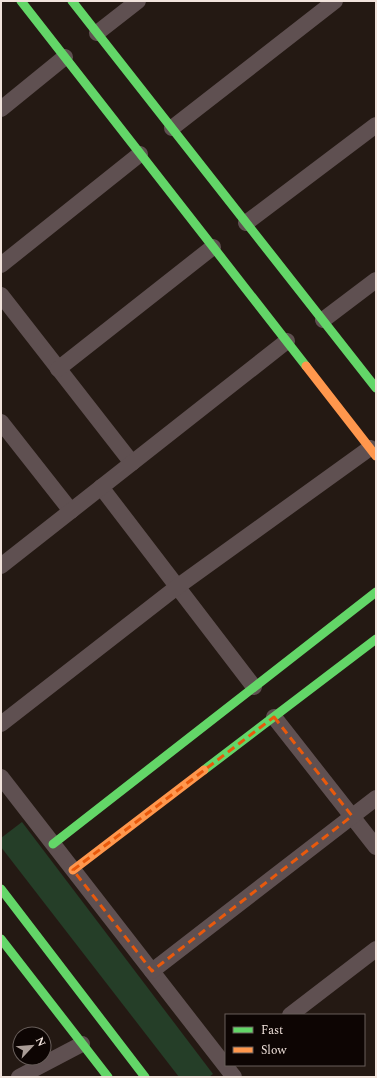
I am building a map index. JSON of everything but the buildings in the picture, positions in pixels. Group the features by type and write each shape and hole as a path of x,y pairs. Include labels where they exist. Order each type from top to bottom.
{"street":[{"path":"1,724 177,587 373,452 21,1"},
{"path":"72,1 376,388"},
{"path":"97,33 138,1"},
{"path":"172,128 335,1"},
{"path":"1,109 65,57"},
{"path":"246,223 376,125"},
{"path":"1,265 140,154"},
{"path":"58,369 213,247"},
{"path":"323,320 376,280"},
{"path":"1,295 132,463"},
{"path":"1,566 287,342"},
{"path":"1,422 71,511"},
{"path":"101,487 254,687"},
{"path":"53,844 376,592"},
{"path":"73,870 376,640"},
{"path":"274,717 376,847"},
{"path":"1,777 225,1065"},
{"path":"152,971 376,798"},
{"path":"1,889 145,1077"},
{"path":"1,939 108,1077"},
{"path":"291,1014 376,949"},
{"path":"18,1077 82,1044"}],"highlighted area":[{"path":"274,717 352,816 152,971 73,870"}],"green space":[{"path":"22,822 213,1074 209,1077 179,1077 1,847 1,838"}],"traffic: fast":[{"path":"21,1 306,366"},
{"path":"72,1 376,388"},
{"path":"53,844 376,592"},
{"path":"204,770 376,639"},
{"path":"1,889 145,1077"},
{"path":"1,939 108,1077"}],"traffic: slow":[{"path":"306,366 376,456"},
{"path":"73,870 204,770"}]}
